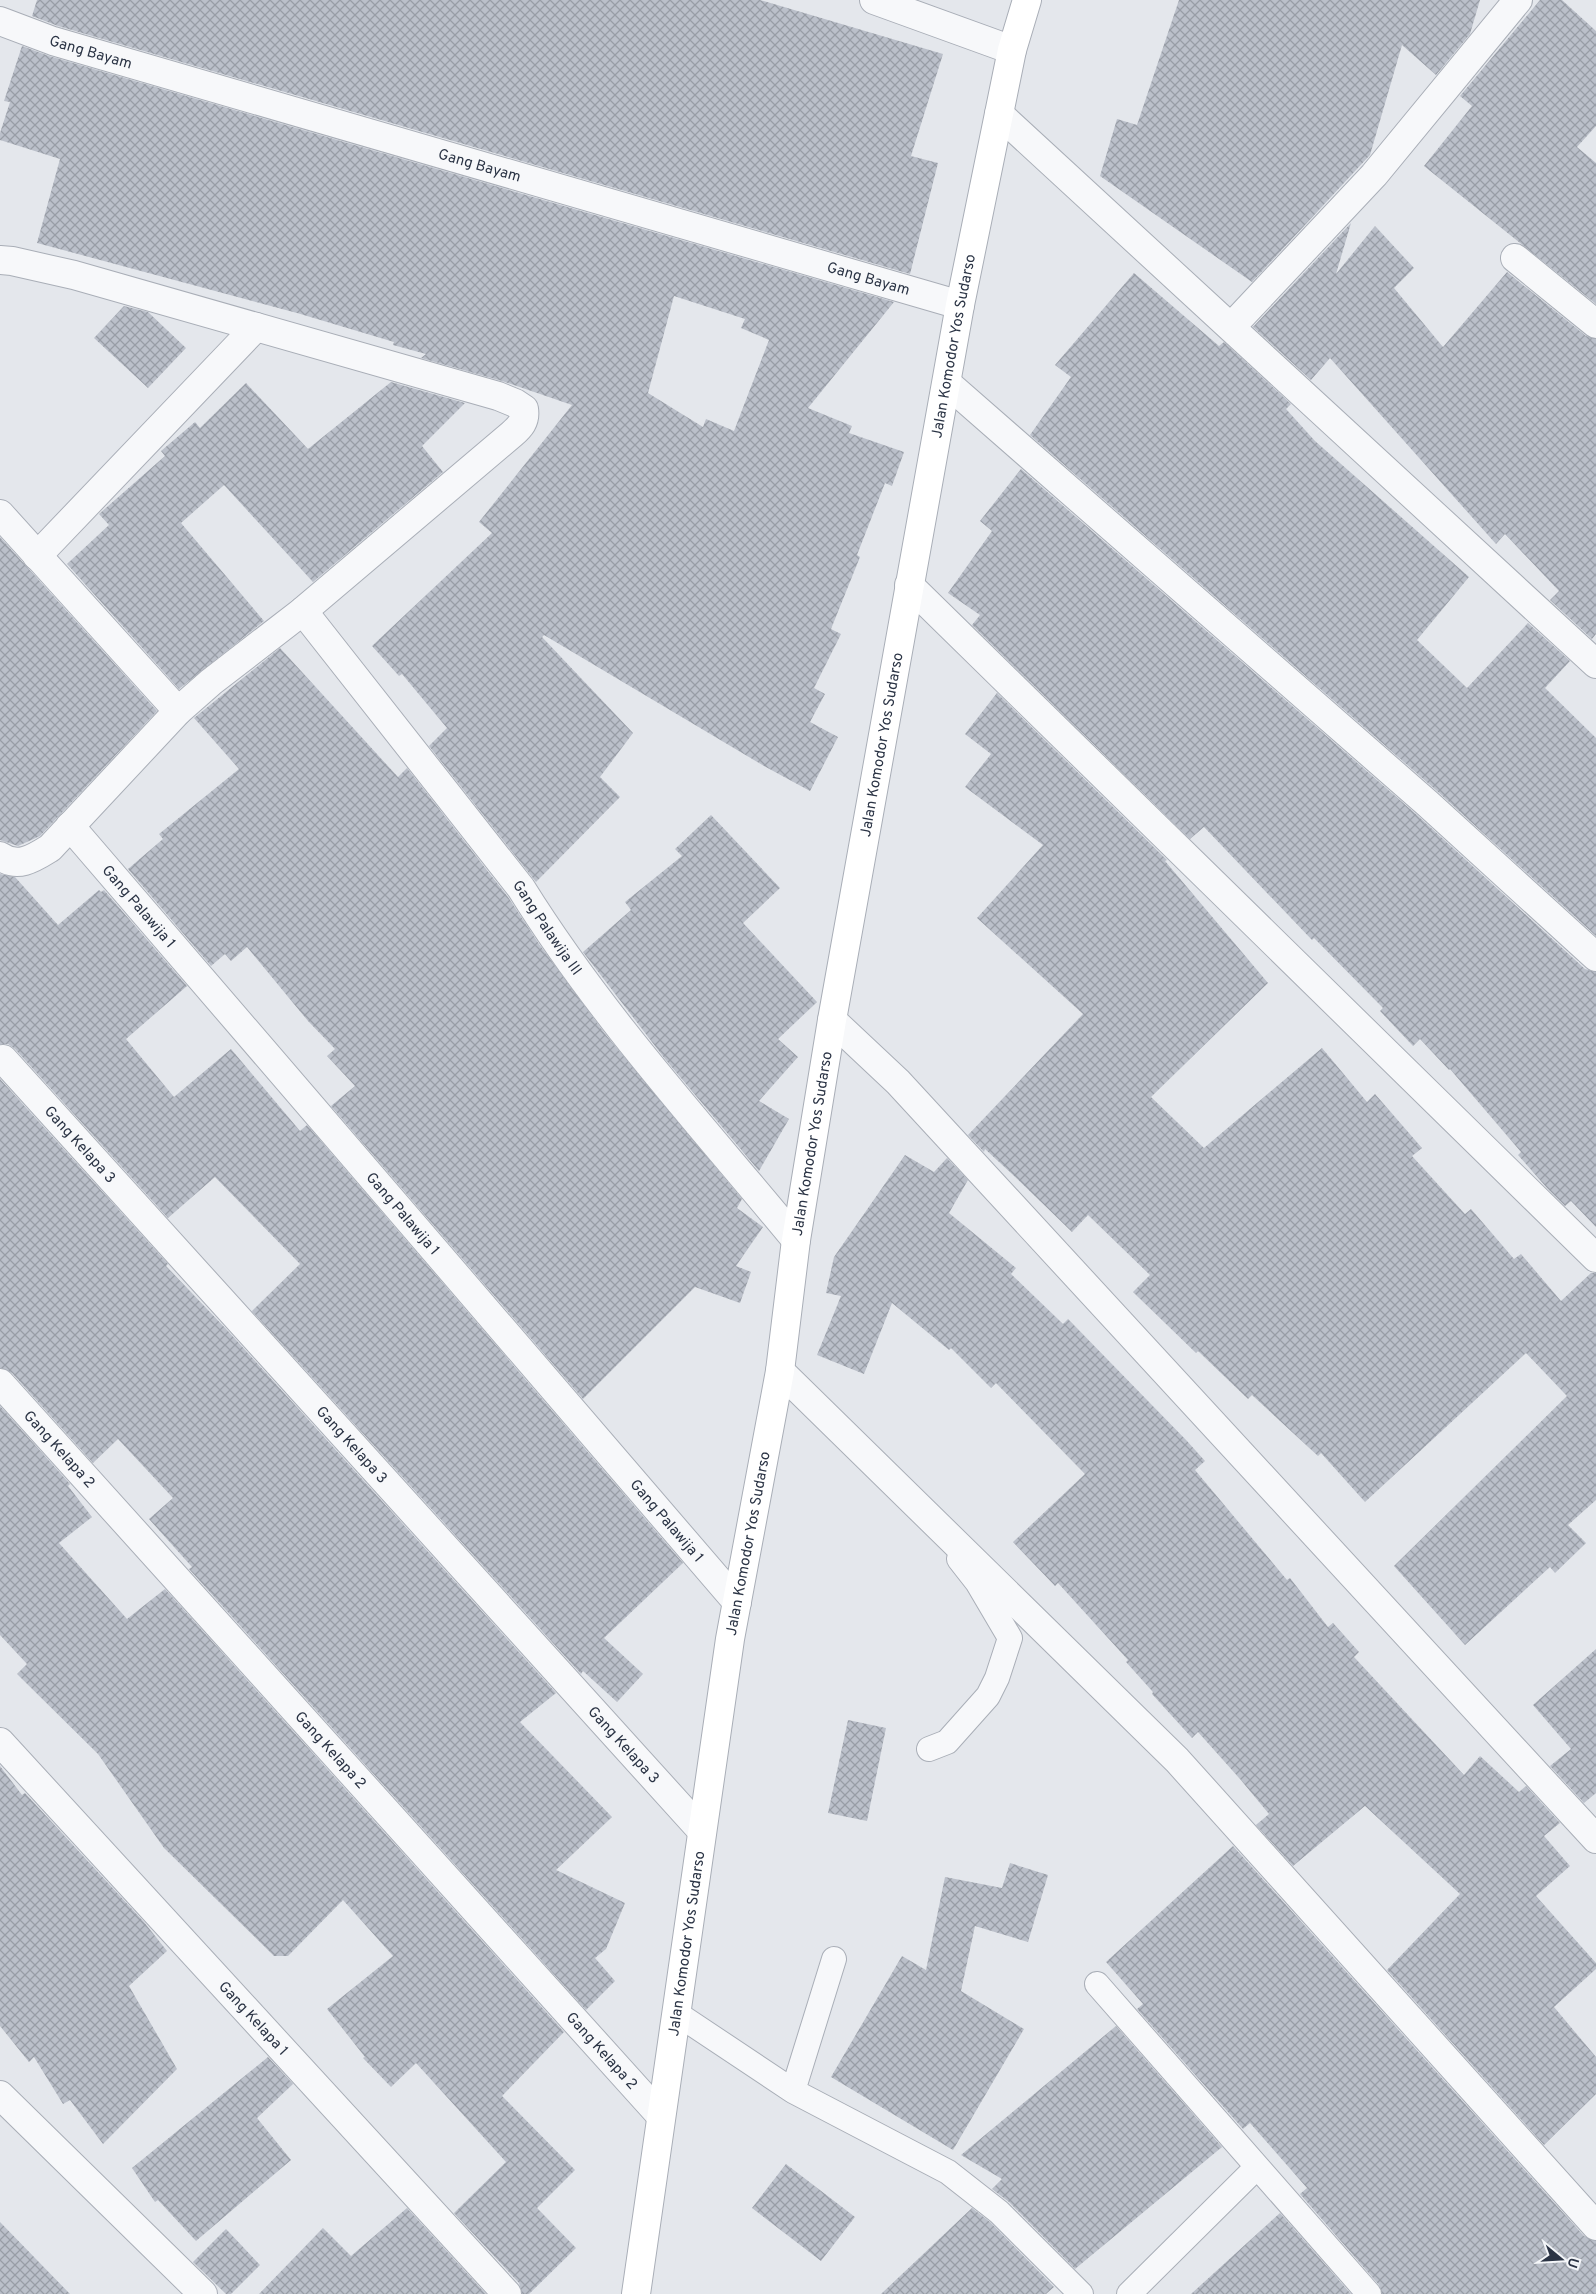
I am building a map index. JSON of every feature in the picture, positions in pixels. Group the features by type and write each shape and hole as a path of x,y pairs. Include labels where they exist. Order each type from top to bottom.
{"street":[{"path":"874,0 1012,50"},
{"name":"Jalan Komodor Yos Sudarso","path":"636,2294 702,1831 737,1602 780,1371 796,1240 832,1020 909,585 948,384 960,305 1012,50 1027,0"},
{"path":"1232,326 1374,175 1518,0"},
{"name":"Gang Bayam","path":"0,21 53,41 960,305"},
{"path":"999,114 1232,326 1596,664"},
{"path":"1515,258 1596,324"},
{"path":"0,260 74,275 498,396 515,402 524,409 525,417 520,427 303,611 211,682 178,711 50,848 30,860 18,862 6,860 0,856"},
{"path":"37,556 256,327"},
{"path":"948,384 1427,803 1596,957"},
{"path":"0,514 178,711"},
{"path":"909,585 1596,1258"},
{"name":"Gang Palawija III","path":"303,611 521,888 545,927 607,1011 796,1240"},
{"name":"Gang Palawija 1","path":"70,826 737,1602"},
{"path":"832,1020 898,1082 1590,1823"},
{"name":"Gang Kelapa 3","path":"3,1059 702,1831"},
{"path":"780,1371 1177,1760 1596,2226"},
{"name":"Gang Kelapa 2","path":"0,1383 662,2116"},
{"name":"Gang Kelapa 1","path":"0,1742 507,2294"},
{"path":"0,2094 195,2292"}],"lane":[{"path":"914,1501 977,1582 1010,1638 997,1678 988,1696 947,1742 929,1749"},
{"path":"793,2091 834,1959"},
{"path":"1097,1984 1369,2294"},
{"path":"676,2013 793,2091 948,2172 999,2212 1081,2294"},
{"path":"1129,2294 1257,2167"}],"building":[{"path":"37,0 760,0 943,54 911,156 938,163 910,274 58,26 32,16"},
{"path":"1179,0 1480,0 1470,34 1436,75 1402,45 1370,155 1252,282 1100,176 1117,119 1137,125"},
{"path":"1540,0 1562,0 1596,31 1596,126 1577,147 1596,163 1596,304 1424,166 1472,106 1460,96"},
{"path":"22,46 49,56 894,302 808,408 852,426 849,433 904,452 892,486 885,483 857,555 860,557 831,629 841,634 814,688 825,694 810,722 838,737 810,791 764,766 544,635 542,637 633,733 600,777 620,797 536,882 429,746 447,728 402,674 399,676 372,646 492,533 479,522 572,405 502,381 421,358 426,354 393,345 394,342 297,313 37,243 60,159 0,140 0,133 10,102 4,101","holes":["674,296 745,319 741,328 769,340 734,431 706,419 703,427 648,393"]},
{"path":"1351,223 1336,274 1375,226 1414,268 1394,288 1443,347 1507,272 1586,336 1596,339 1596,634 1592,639 1550,600 1559,591 1505,534 1496,544 1330,358 1311,380 1253,327"},
{"path":"1134,273 1219,346 1224,342 1291,404 1286,409 1315,441 1469,577 1417,640 1467,688 1528,623 1570,661 1545,688 1596,738 1596,936 1437,791 1030,435 1071,377 1055,365"},
{"path":"124,306 148,312 186,348 148,388 94,338"},
{"path":"391,382 465,403 422,446 443,472 313,582 224,485 181,523 264,621 179,689 67,564 109,525 99,514 165,456 161,451 195,422 200,428 246,383 308,449"},
{"path":"1021,469 1417,815 1585,969 1596,972 1596,1227 1571,1201 1565,1206 1547,1188 1518,1155 1521,1152 1450,1069 1420,1039 1413,1046 1380,1011 1383,1008 1314,938 1312,940 1204,827 1190,839 972,625 980,615 948,593 992,531 980,521"},
{"path":"0,537 157,711 40,836 18,846 0,840"},
{"path":"280,648 398,777 407,768 508,897 539,944 606,1035 742,1199 737,1208 763,1227 736,1266 751,1272 740,1303 695,1287 583,1399 331,1106 355,1086 327,1056 335,1049 308,1021 247,947 231,961 225,954 211,966 128,869 163,839 159,834 239,769 194,718"},
{"path":"997,693 1167,860 1165,861 1268,983 1151,1097 1204,1148 1322,1048 1367,1102 1375,1094 1422,1148 1412,1156 1465,1214 1471,1209 1514,1259 1521,1254 1561,1301 1591,1273 1596,1273 1596,1500 1568,1525 1586,1543 1555,1573 1550,1567 1465,1645 1394,1566 1567,1396 1526,1353 1365,1502 1321,1453 1318,1456 1252,1395 1248,1399 1198,1351 1196,1353 1133,1292 1150,1275 1088,1215 1072,1232 985,1149 984,1152 968,1135 1083,1014 977,918 1043,845 965,787 991,754 965,734"},
{"path":"711,815 780,888 743,923 817,1002 778,1039 798,1057 759,1101 789,1119 759,1171 665,1059 583,952 631,910 625,902 682,856 675,849"},
{"path":"0,874 15,877 58,925 99,890 101,892 104,890 187,986 126,1039 174,1097 231,1049 300,1131 307,1125 683,1563 604,1638 643,1674 617,1702 583,1671 581,1674 252,1311 300,1264 215,1177 168,1218 15,1049 8,1044 0,1044"},
{"path":"0,1079 168,1264 166,1266 228,1331 556,1693 520,1722 612,1817 556,1870 625,1903 606,1949 595,1958 615,1981 586,2010 189,1569 192,1567 149,1519 173,1498 118,1439 93,1463 12,1373 0,1368"},
{"path":"905,1155 934,1172 947,1158 968,1180 949,1213 1016,1268 1011,1274 1063,1324 1068,1319 1187,1441 1205,1461 1195,1470 1287,1580 1290,1578 1328,1627 1333,1623 1359,1652 1354,1657 1464,1775 1480,1756 1519,1792 1526,1786 1560,1823 1544,1836 1570,1866 1536,1896 1596,1963 1596,1969 1554,2007 1596,2057 1596,2094 1544,2145 1387,1970 1460,1894 1365,1806 1293,1866 1256,1825 1269,1814 1240,1779 1198,1732 1192,1738 1152,1694 1153,1692 1126,1662 1128,1660 1058,1583 1055,1586 1013,1542 1085,1474 996,1383 991,1388 951,1348 949,1350 892,1303 864,1374 817,1355 841,1296 826,1293 834,1257"},
{"path":"0,1406 70,1484 68,1486 92,1517 59,1543 127,1619 165,1589 564,2032 502,2096 575,2170 537,2208 576,2248 529,2294 522,2294 519,2283 454,2213 506,2162 416,2063 391,2087 363,2058 365,2057 327,2009 393,1956 343,1900 288,1956 274,1956 164,1848 98,1754 17,1674 27,1664 0,1635"},
{"path":"1596,1649 1596,1793 1584,1803 1550,1766 1571,1749 1533,1705"},
{"path":"848,1720 886,1728 867,1821 828,1813"},
{"path":"0,1766 22,1795 25,1793 144,1922 167,1951 129,1986 177,2069 103,2144 70,2100 63,2104 34,2057 29,2062 0,2026"},
{"path":"1233,1846 1584,2236 1596,2241 1596,2294 1382,2294 1379,2285 1300,2194 1307,2188 1250,2123 1243,2129 1137,2009 1143,2004 1106,1962"},
{"path":"1010,1863 1048,1875 1028,1942 975,1926 961,1991 1024,2029 953,2150 831,2077 902,1956 926,1970 945,1877 1002,1888"},
{"path":"1116,2026 1222,2147 1075,2269 1009,2202 992,2189 1002,2179 961,2155"},
{"path":"268,2057 293,2084 257,2118 291,2160 196,2241 158,2200 155,2202 132,2168"},
{"path":"786,2164 855,2217 821,2261 752,2208"},
{"path":"407,2208 486,2294 259,2294 323,2228 351,2256"},
{"path":"972,2208 990,2222 1054,2287 1046,2294 881,2294"},
{"path":"1280,2213 1351,2294 1191,2294"},
{"path":"0,2222 70,2294 0,2294"},
{"path":"226,2229 260,2265 231,2294 226,2294 193,2262"}]}
